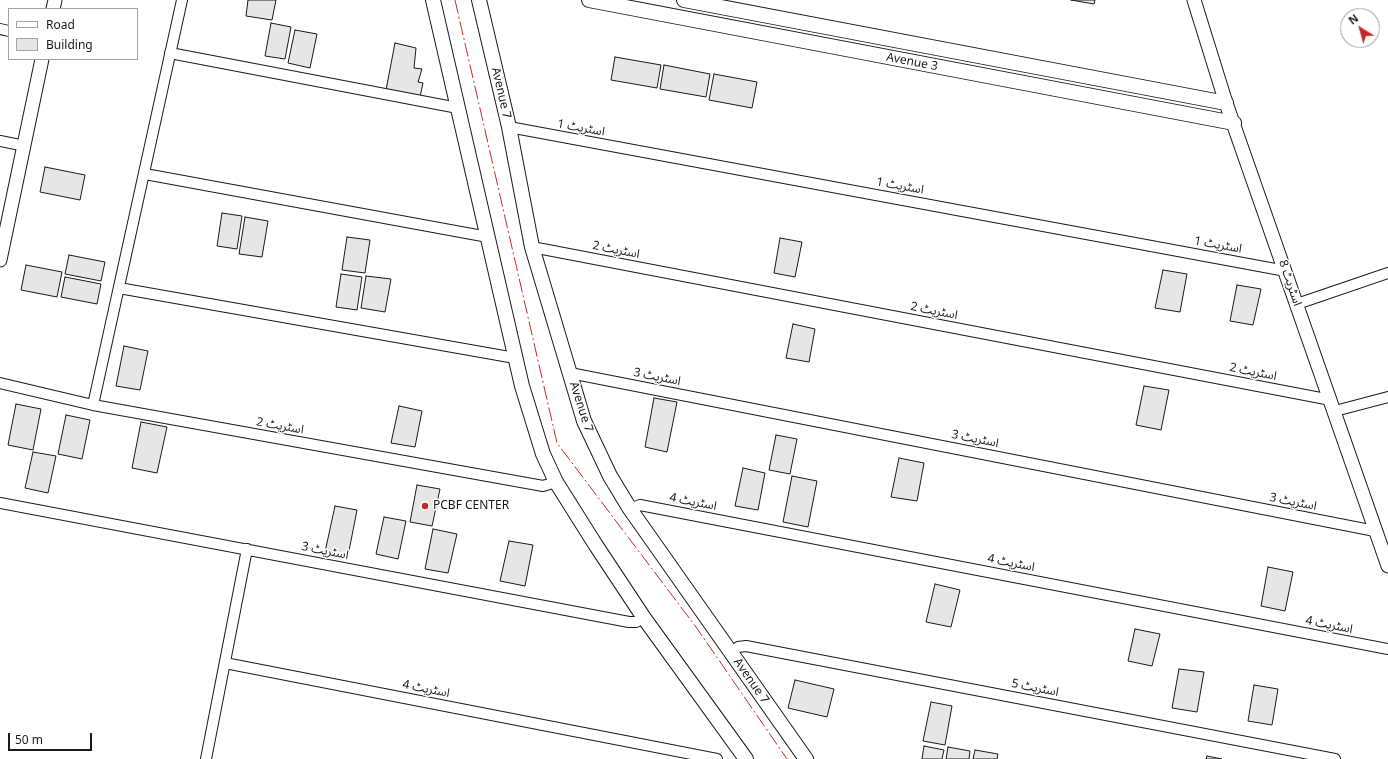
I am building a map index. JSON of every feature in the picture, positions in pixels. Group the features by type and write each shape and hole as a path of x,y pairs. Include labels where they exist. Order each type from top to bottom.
{"main road":[{"name":"Avenue 7","path":"479,0 509,127 532,247 584,421 595,447 630,509 806,759"},
{"name":"Avenue 3","path":"589,0 1234,123"},
{"name":"Avenue 3","path":"684,0 1226,103"},
{"path":"431,3 458,108 527,405 543,454 556,482 595,544 644,618 742,758"}],"street":[{"path":"93,405 120,288 182,0"},
{"name":"اسٹریٹ 8","path":"1194,0 1226,103 1298,304 1388,566"},
{"path":"170,53 458,108"},
{"path":"0,260 42,60"},
{"name":"اسٹریٹ 1","path":"509,127 1286,271"},
{"path":"0,141 25,146"},
{"path":"145,174 488,237"},
{"name":"اسٹریٹ 2","path":"532,247 1333,406"},
{"path":"1298,304 1388,273"},
{"path":"120,288 516,358"},
{"name":"اسٹریٹ 3","path":"570,373 1375,531"},
{"name":"اسٹریٹ 2","path":"0,383 93,405 543,486 556,482"},
{"path":"1333,406 1388,397"},
{"name":"اسٹریٹ 3","path":"0,502 629,622 636,622 644,618"},
{"name":"اسٹریٹ 4","path":"630,509 640,505 1388,649"},
{"path":"206,759 247,549"},
{"name":"اسٹریٹ 5","path":"731,652 738,647 746,646 1335,759"},
{"name":"اسٹریٹ 4","path":"225,663 717,759"}],"building":[{"path":"248,0 276,0 272,20 246,16"},
{"path":"1071,0 1095,0 1094,4"},
{"path":"271,23 291,27 285,59 265,56"},
{"path":"295,30 317,34 310,68 288,63"},
{"path":"395,43 416,48 414,68 422,69 418,82 423,83 420,97 386,90"},
{"path":"615,57 661,65 657,88 611,80"},
{"path":"664,65 710,74 706,97 660,89"},
{"path":"714,74 757,82 752,108 709,100"},
{"path":"45,167 85,175 80,200 40,192"},
{"path":"222,213 242,216 237,249 217,246"},
{"path":"245,217 268,221 262,257 239,254"},
{"path":"347,237 370,240 365,273 342,270"},
{"path":"780,238 802,242 795,277 774,273"},
{"path":"69,255 105,262 101,281 65,274"},
{"path":"26,265 62,272 57,297 21,290"},
{"path":"1163,270 1187,274 1180,312 1155,308"},
{"path":"341,274 362,277 357,310 336,307"},
{"path":"366,276 391,279 385,312 361,308"},
{"path":"65,277 101,284 97,304 61,297"},
{"path":"1237,285 1261,289 1253,325 1230,321"},
{"path":"793,324 815,329 809,362 786,358"},
{"path":"124,346 148,351 140,390 116,386"},
{"path":"1144,386 1169,390 1161,430 1136,425"},
{"path":"654,398 677,402 667,452 645,447"},
{"path":"16,404 41,409 33,450 8,445"},
{"path":"399,406 422,411 415,447 391,443"},
{"path":"66,415 90,420 82,459 58,454"},
{"path":"141,422 167,427 157,473 132,468"},
{"path":"776,435 797,439 790,474 769,470"},
{"path":"33,452 56,456 48,493 25,488"},
{"path":"899,458 924,463 917,501 891,497"},
{"path":"743,468 765,473 758,510 735,506"},
{"path":"792,476 817,481 808,527 783,522"},
{"name":"PCBF CENTER","path":"417,485 440,489 432,526 410,522"},
{"path":"335,506 357,510 348,556 325,552"},
{"path":"384,517 406,521 398,559 376,554"},
{"path":"433,529 457,534 448,573 425,569"},
{"path":"509,541 533,545 525,586 500,581"},
{"path":"1268,567 1293,572 1285,611 1261,606"},
{"path":"935,584 960,590 951,627 926,622"},
{"path":"1135,629 1160,634 1152,666 1128,661"},
{"path":"1179,669 1204,672 1197,712 1172,708"},
{"path":"795,680 834,689 827,717 788,708"},
{"path":"1254,685 1278,689 1272,725 1248,721"},
{"path":"931,702 952,706 945,745 923,741"},
{"path":"924,746 944,750 942,759 922,759"},
{"path":"948,747 970,751 969,759 946,759"},
{"path":"975,750 998,754 997,759 973,759"},
{"path":"1207,756 1222,759 1206,759"}],"power":[{"path":"455,0 557,443 696,627 787,759"}],"place":[{"name":"PCBF CENTER","path":"425,506"}]}
